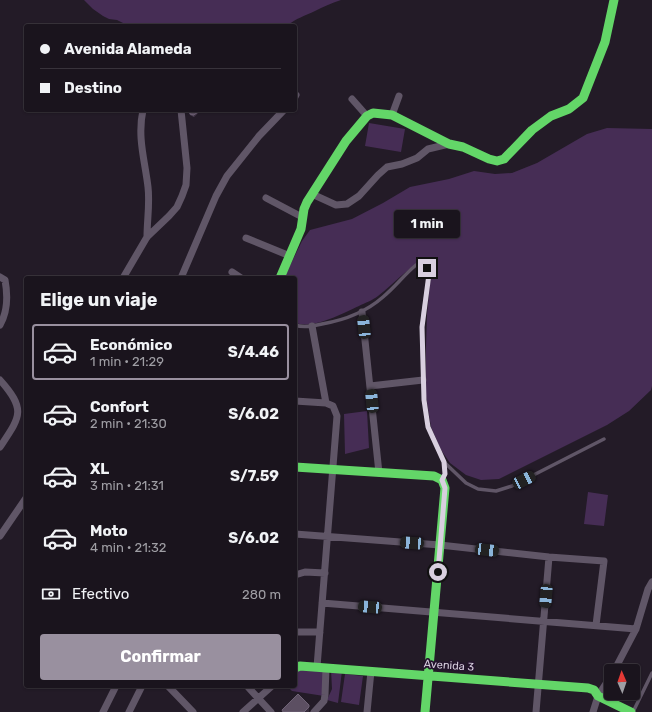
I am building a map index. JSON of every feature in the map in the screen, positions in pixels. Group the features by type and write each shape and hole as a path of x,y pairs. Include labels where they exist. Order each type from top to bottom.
{"street":[{"path":"281,276 301,228 302,217 307,202 346,141 367,116 373,113 392,115 449,144 463,147 496,161 504,159 532,130 550,116 569,109 583,98 605,42 614,0"},
{"path":"392,115 399,96"},
{"path":"352,99 367,116"},
{"path":"143,112 140,131 148,187 147,237"},
{"path":"124,276 147,237 160,226 177,207 186,185 187,168 182,112"},
{"path":"182,276 216,196 227,176 259,136 282,112"},
{"path":"312,194 336,205 347,204 359,196 387,167 402,164 417,158 428,149 449,144"},
{"path":"266,198 302,217"},
{"path":"246,238 290,256"},
{"path":"232,272 238,276"},
{"path":"0,277 4,278 5,280 7,300 6,312 0,325"},
{"path":"362,312 379,472"},
{"path":"312,326 326,403"},
{"path":"0,380 15,400 18,412 15,425 0,447"},
{"path":"370,386 423,380"},
{"path":"297,401 326,403 333,406 338,416 320,632 325,695 324,701 314,712"},
{"path":"297,467 434,476 442,480 445,488 425,712"},
{"path":"0,536 24,501"},
{"path":"297,534 440,545 549,557 604,561 596,626"},
{"path":"536,712 549,557"},
{"path":"297,574 305,572 325,573"},
{"path":"618,664 636,629 652,582"},
{"path":"322,603 636,629"},
{"path":"297,632 320,632"},
{"name":"Avenida 3","path":"297,667 300,666 588,688 594,690 598,696 632,712"},
{"path":"367,712 371,672"},
{"path":"593,712 598,696 604,687"},
{"path":"103,712 115,688"},
{"path":"129,712 141,688"},
{"path":"170,688 193,712"},
{"path":"249,688 271,712"},
{"path":"243,712 270,688"}],"lane":[{"path":"297,326 312,326 327,323 362,312 384,297 416,265 423,264 427,268 429,274 423,315 422,338 424,400 428,427 444,462 445,474 442,480"},
{"path":"444,462 466,483 478,490 496,491 512,486 604,439"},
{"path":"632,712 652,674"}],"shaded area":[{"path":"84,0 341,0 301,17 290,24 125,24 117,20 109,19 93,9"},
{"path":"369,123 405,129 401,152 365,146"},
{"path":"607,128 652,129 651,390 629,411 607,425 499,479 481,480 466,475 450,463 441,450 431,427 426,396 427,314 431,274 430,264 427,259 407,271 374,299 328,320 311,324 297,323 297,276 285,276 302,241 310,230 352,219 410,187 449,179 474,171 495,174 512,173 537,163 587,134"},
{"path":"367,411 369,448 345,454 344,414"},
{"path":"588,492 608,495 604,526 584,524"},
{"path":"297,670 320,670 324,673 324,696 292,691 289,688 297,688"},
{"path":"331,670 342,671 338,703 327,700 332,689"},
{"path":"345,674 363,676 359,705 341,702"}],"building":[{"path":"190,112 198,112 194,115 190,114"},
{"path":"298,694 309,705 309,707 304,712 283,712 282,710"}],"traffic: fast":[{"path":"281,276 301,229 304,209 307,202 346,141 367,116 373,113 392,115 449,144 463,147 489,159 497,161 504,159 532,130 551,116 569,109 583,98 605,42 614,0"},
{"path":"297,467 434,476 442,480 445,488 425,712"},
{"path":"297,667 300,666 588,688 594,690 598,696 631,712"}],"route":[{"path":"427,268 429,274 423,315 422,338 424,400 428,427 444,462 445,474 442,480 445,488 438,572"}]}
